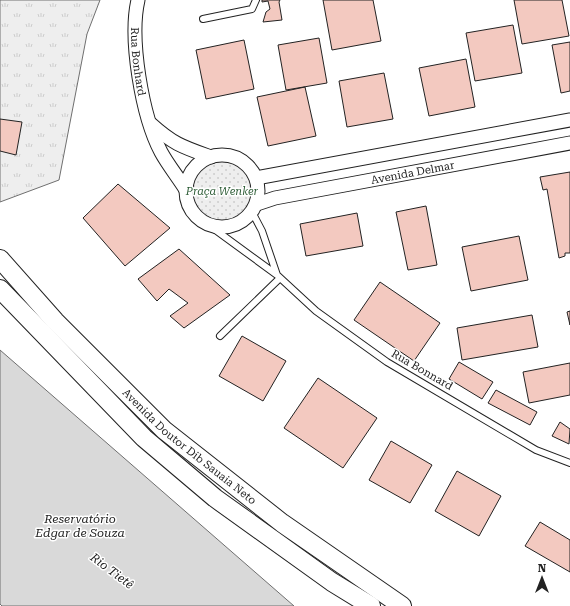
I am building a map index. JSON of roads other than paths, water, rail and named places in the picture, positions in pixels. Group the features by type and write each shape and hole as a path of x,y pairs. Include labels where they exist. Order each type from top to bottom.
{"main road":[{"name":"Avenida Doutor Dib Sauaia Neto","path":"0,259 54,321 164,430 282,523 402,606"},
{"name":"Avenida Doutor Dib Sauaia Neto","path":"0,289 144,438 215,498 332,582 371,606"}],"street":[{"name":"Rua Bonhard","path":"138,0 134,39 138,71 150,123 161,152 186,190"},
{"name":"Avenida Delmar","path":"256,178 570,120"},
{"path":"150,123 168,139 180,146 211,157"},
{"name":"Avenida Delmar","path":"254,208 275,198 570,143"},
{"path":"222,155 232,156 243,161 251,168 256,178 259,186 254,208 244,221 234,226 222,228 210,226 200,220 192,212 187,201 186,190 188,179 193,169 201,162 211,157 222,155"}],"lane":[{"path":"203,19 245,12 252,9 256,0"},
{"name":"Rua Bonnard","path":"254,208 279,276"},
{"name":"Rua Bonnard","path":"210,226 279,276 316,311 387,362 536,450 570,463"},
{"path":"220,336 279,276"}],"water":[{"name":"Reservatório Edgar de Souza","path":"0,350 294,606 2,606 0,604"}],"park label":[{"name":"Praça Wenker","path":"222,191"}],"water label":[{"name":"Rio Tietê","path":"112,571"}]}
